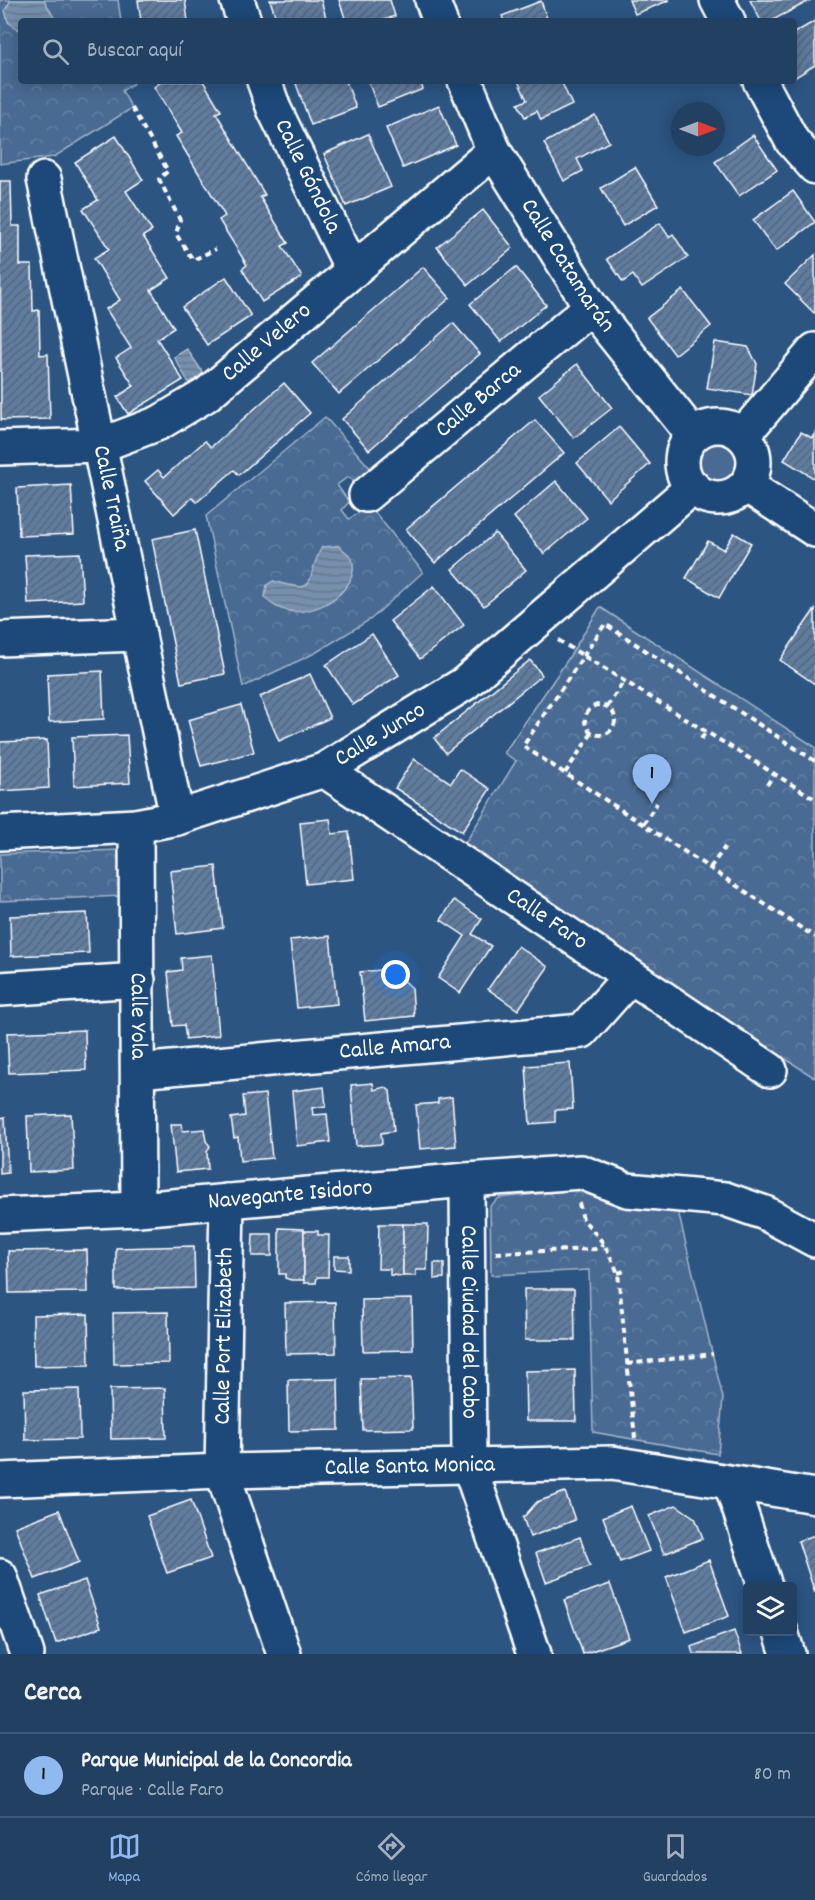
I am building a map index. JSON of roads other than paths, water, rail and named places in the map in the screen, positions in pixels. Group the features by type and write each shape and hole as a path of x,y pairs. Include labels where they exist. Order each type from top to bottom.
{"street":[{"path":"237,0 243,18"},
{"path":"432,0 439,18"},
{"path":"717,0 726,18"},
{"name":"Calle Góndola","path":"265,84 274,109 353,271"},
{"name":"Calle Catamarán","path":"466,84 494,151 591,307 693,435"},
{"path":"762,84 792,141 815,167"},
{"name":"Calle Velero","path":"0,448 101,445 159,423 206,395 494,151"},
{"name":"Calle Traiña","path":"44,179 177,818"},
{"name":"Calle Barca","path":"366,495 591,307"},
{"path":"743,435 815,350"},
{"path":"713,426 724,426 743,435 754,454 752,476 746,485 726,497 703,494 693,487 683,467 683,456 693,435 713,426"},
{"path":"746,485 815,530"},
{"name":"Calle Junco","path":"0,833 136,825 177,818 324,770 464,684 693,487"},
{"path":"0,639 139,634"},
{"name":"Calle Faro","path":"324,770 629,978 770,1070"},
{"name":"Calle Yola","path":"136,825 138,1209"},
{"name":"Calle Amara","path":"138,1071 582,1031 629,978"},
{"path":"0,990 138,980"},
{"name":"Navegante Isidoro","path":"0,1215 138,1209 467,1180 576,1173 627,1190 724,1199 765,1213 815,1240"},
{"name":"Calle Ciudad del Cabo","path":"467,1180 468,1465 534,1654"},
{"name":"Calle Port Elizabeth","path":"227,1201 222,1471 284,1654"},
{"name":"Calle Santa Monica","path":"0,1480 222,1471 612,1463 815,1496"},
{"path":"730,1484 763,1582"},
{"path":"0,1576 27,1654"},
{"path":"782,1636 788,1654"}],"place":[{"name":"Parque Municipal de la Concordia","path":"652,804"}]}
